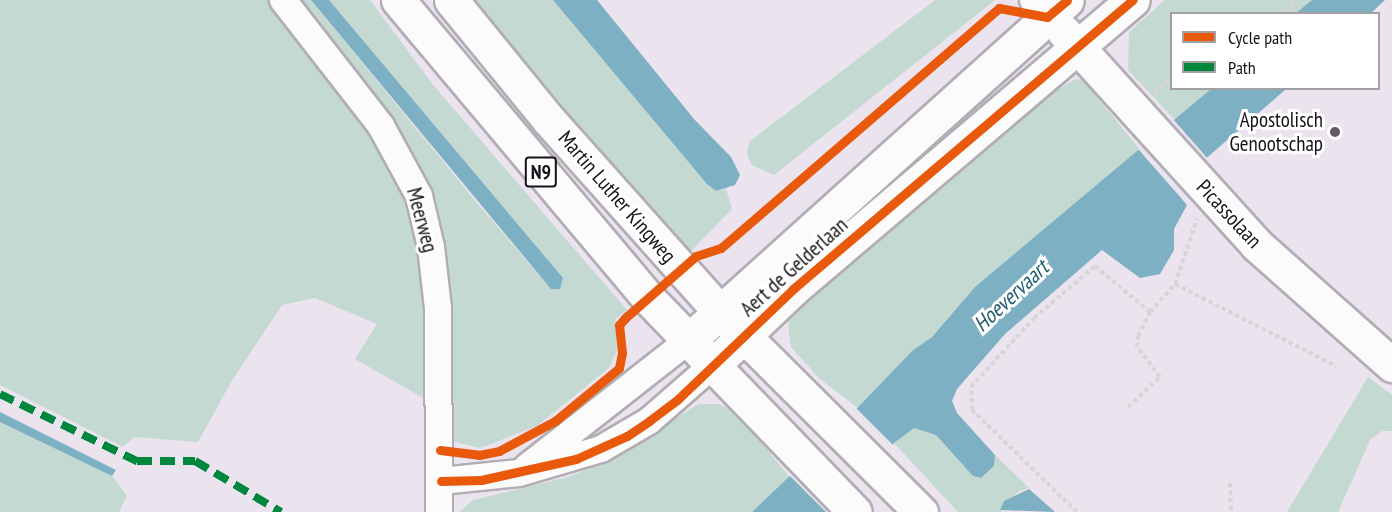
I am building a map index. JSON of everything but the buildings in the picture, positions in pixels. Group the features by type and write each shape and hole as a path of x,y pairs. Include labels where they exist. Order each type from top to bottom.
{"main road":[{"name":"Martin Luther Kingweg","path":"398,0 636,284 852,509"},
{"name":"Martin Luther Kingweg","path":"451,0 549,120 720,312 921,512"},
{"name":"Aert de Gelderlaan","path":"713,365 793,289 1014,98 1081,46 1133,0"},
{"name":"Aert de Gelderlaan","path":"689,340 1049,6"},
{"name":"Picassolaan","path":"1049,6 1139,114 1210,194 1314,300 1392,365"}],"street":[{"name":"Meerweg","path":"283,0 381,126 419,196 431,247 437,298 441,482 439,512"},
{"name":"Aert de Gelderlaan","path":"519,472 689,340"},
{"name":"Aert de Gelderlaan","path":"441,482 519,472 576,459 627,436 678,399 713,365"}],"path":[{"path":"1282,12 1297,0"},
{"path":"1128,407 1160,377 1137,347 1138,336 1150,312 1175,284 1188,252 1193,226 1210,194"},
{"path":"1077,512 972,410 970,387 1034,318 1095,266 1150,312"},
{"path":"1175,284 1336,366"},
{"path":"1230,483 1231,512"}],"green space":[{"path":"0,0 271,0 365,119 405,190 423,255 429,391 425,399 355,359 377,324 315,298 282,305 231,382 198,442 134,437 123,447 0,385"},
{"path":"293,0 311,0 472,197 551,289 558,289 563,278 329,0 370,0 434,86 627,310 615,319 617,350 609,368 537,426 480,448 448,440 441,251"},
{"path":"469,0 553,0 707,183 716,191 726,189 732,209 687,255"},
{"path":"935,0 995,0 774,175 752,165 747,155 749,142"},
{"path":"1165,0 1312,0 1297,12 1170,12 1170,90 1210,90 1175,120 1128,70 1129,32"},
{"path":"1076,79 1084,81 1141,151 975,287 932,337 912,351 858,408 820,379 791,347 788,325 794,303 858,245 1046,96"},
{"path":"1368,377 1392,395 1392,431 1382,431 1370,440 1338,512 1287,512"},
{"path":"699,404 718,404 736,411 790,478 752,512 459,512 473,500 568,477 598,465"},
{"path":"0,422 112,476 127,496 119,512 0,512"},
{"path":"914,428 936,435 973,476 981,478 994,466 995,455 1029,488 1019,491 1000,509 1002,512 958,512 894,443"}],"water":[{"path":"311,0 329,0 563,278 560,289 551,289"},
{"path":"553,0 597,0 694,119 731,157 740,175 735,185 716,191 707,184"},
{"path":"1312,0 1385,0 1372,12 1297,12"},
{"name":"Hoevervaart","path":"1210,90 1285,90 1173,187 1187,205 1174,229 1174,250 1160,274 1140,278 1102,250 1005,334 957,389 952,401 957,413 995,455 994,466 981,478 973,476 936,435 914,428 894,443 826,512 752,512 819,448 912,351 932,337 975,287"},
{"path":"0,412 116,470 112,476 0,422"},
{"path":"1029,489 1055,512 1000,510 1004,501"}],"pier":[{"path":"1172,118 1209,160 1177,188 1189,207 1138,149"},
{"path":"855,407 895,447 830,512 826,512 789,475"}],"marked path":[{"path":"0,394 137,461 195,461 281,512"}],"cycle path":[{"path":"440,450 479,455 499,451 555,421 619,368 622,353 619,325 696,256 721,248 999,8 1047,17 1067,0"},
{"path":"441,481 481,480 576,459 627,436 649,421 678,399 793,289 1133,0"}],"place":[{"name":"Apostolisch Genootschap","path":"1335,132"}]}
